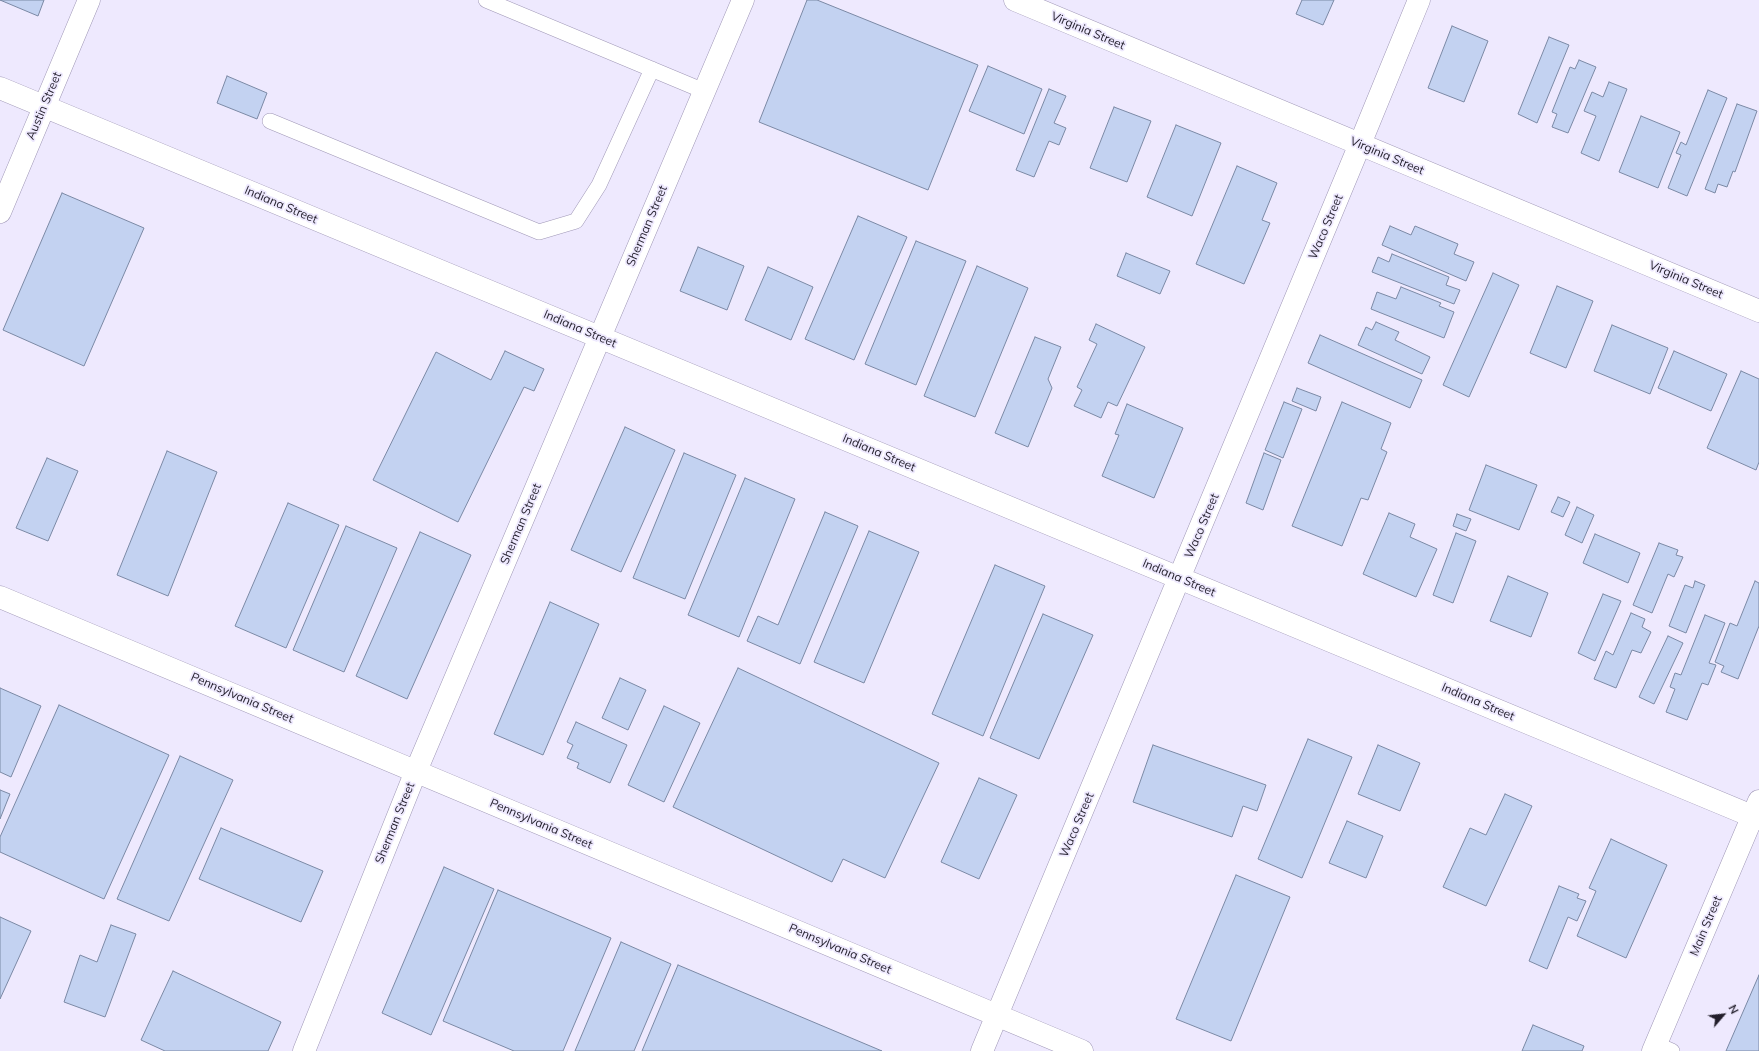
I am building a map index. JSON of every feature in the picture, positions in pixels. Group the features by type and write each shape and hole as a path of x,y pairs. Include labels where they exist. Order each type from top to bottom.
{"street":[{"name":"Austin Street","path":"0,212 89,0"},
{"name":"Sherman Street","path":"304,1051 416,771 743,0"},
{"name":"Virginia Street","path":"1015,0 1759,311"},
{"name":"Waco Street","path":"982,1051 998,1016 1419,0"},
{"name":"Indiana Street","path":"0,88 1180,578 1757,812"},
{"name":"Pennsylvania Street","path":"0,597 1082,1051"},
{"name":"Main Street","path":"1661,1049 1757,812"}],"lane":[{"path":"486,0 704,91"},
{"path":"270,121 539,232 576,221 599,185 652,69"}],"building":[{"path":"0,0 44,0 38,16"},
{"path":"807,0 817,0 978,65 928,190 759,122"},
{"path":"1302,0 1334,0 1323,25 1296,14"},
{"path":"1452,26 1488,41 1464,102 1428,88"},
{"path":"1549,37 1569,45 1537,123 1518,114"},
{"path":"1579,60 1596,67 1568,133 1552,127 1557,114 1552,112 1570,67 1575,69"},
{"path":"988,66 1042,89 1024,134 969,111"},
{"path":"227,76 267,93 257,119 217,103"},
{"path":"1609,82 1627,89 1599,161 1581,153 1596,116 1584,111 1592,92 1603,97"},
{"path":"1049,89 1066,96 1054,123 1066,128 1059,145 1049,141 1034,177 1016,170"},
{"path":"1708,90 1727,98 1687,196 1668,188 1681,155 1676,153 1681,142 1686,145"},
{"path":"1737,104 1757,111 1735,172 1733,171 1727,187 1718,184 1715,193 1705,189"},
{"path":"1114,107 1151,121 1127,182 1090,168"},
{"path":"1641,116 1680,132 1658,188 1619,172"},
{"path":"1176,125 1221,143 1192,216 1147,197"},
{"path":"1237,166 1277,183 1262,220 1270,223 1244,284 1196,264"},
{"path":"62,193 144,228 84,366 3,330"},
{"path":"858,216 907,237 854,360 805,339"},
{"path":"1390,226 1411,235 1415,226 1458,244 1454,254 1474,262 1466,281 1382,245"},
{"path":"916,241 966,261 916,385 865,364"},
{"path":"698,247 744,266 727,310 680,291"},
{"path":"1126,253 1170,271 1160,294 1117,276"},
{"path":"1392,254 1449,277 1446,285 1460,290 1454,304 1372,272 1378,257 1389,262"},
{"path":"977,266 1028,288 975,417 924,396"},
{"path":"768,267 813,287 791,340 745,320"},
{"path":"1493,273 1519,285 1469,397 1443,385"},
{"path":"1557,286 1593,301 1566,368 1530,353"},
{"path":"1401,287 1441,303 1439,306 1454,312 1444,338 1371,309 1377,292 1396,299"},
{"path":"1376,322 1399,332 1395,340 1430,357 1422,374 1358,345 1366,327 1372,330"},
{"path":"1096,324 1145,347 1117,406 1108,402 1101,418 1074,406 1082,390 1077,387 1097,344 1089,340"},
{"path":"1612,325 1668,348 1650,394 1594,371"},
{"path":"1320,335 1422,380 1410,408 1308,363"},
{"path":"1035,337 1061,347 1048,379 1052,388 1028,447 995,433"},
{"path":"505,351 544,369 534,391 524,387 458,522 373,480 436,352 491,380"},
{"path":"1674,351 1727,374 1711,411 1658,388"},
{"path":"1741,371 1759,379 1759,462 1756,470 1707,448"},
{"path":"1297,388 1321,397 1316,411 1292,401"},
{"path":"1284,402 1302,409 1283,458 1265,450"},
{"path":"1342,402 1391,423 1381,449 1387,452 1368,500 1361,498 1342,546 1292,526"},
{"path":"1127,404 1183,428 1154,498 1102,476 1119,435 1115,434"},
{"path":"625,427 675,450 621,572 571,550"},
{"path":"167,451 217,472 168,596 117,575"},
{"path":"684,453 736,475 685,599 633,578"},
{"path":"1264,453 1281,460 1263,510 1246,503"},
{"path":"47,458 78,471 48,541 16,528"},
{"path":"1486,465 1537,485 1519,530 1469,510"},
{"path":"745,478 795,499 739,637 688,615"},
{"path":"1558,497 1570,502 1563,517 1551,512"},
{"path":"288,503 339,525 286,648 235,626"},
{"path":"1577,507 1594,515 1582,543 1565,535"},
{"path":"825,512 858,526 800,664 747,641 758,616 778,625"},
{"path":"1389,513 1415,524 1410,537 1437,549 1416,597 1363,574"},
{"path":"1457,514 1471,519 1466,531 1453,526"},
{"path":"346,526 397,548 344,672 293,650"},
{"path":"869,531 919,552 864,683 814,662"},
{"path":"420,532 471,555 407,699 356,676"},
{"path":"1456,533 1476,541 1453,603 1433,595"},
{"path":"1595,534 1640,553 1628,583 1583,563"},
{"path":"1659,543 1678,550 1676,555 1683,557 1674,577 1668,574 1652,613 1633,605"},
{"path":"995,565 1045,586 983,736 932,714"},
{"path":"1508,576 1548,593 1531,637 1490,621"},
{"path":"1695,581 1705,585 1686,633 1669,626 1685,585 1693,588"},
{"path":"1755,581 1759,583 1759,626 1738,679 1721,672 1724,666 1715,662 1730,623 1737,626"},
{"path":"1603,594 1621,601 1595,661 1578,653"},
{"path":"550,602 599,624 543,755 494,734"},
{"path":"1631,613 1645,619 1642,627 1651,632 1641,653 1632,650 1616,688 1594,679 1606,651 1613,655"},
{"path":"1043,614 1093,635 1039,759 990,738"},
{"path":"1705,615 1725,623 1709,663 1716,665 1708,685 1702,683 1687,720 1666,712 1675,689 1670,687 1675,673 1681,675"},
{"path":"1668,636 1683,643 1654,704 1639,697"},
{"path":"738,668 939,763 885,878 843,859 832,882 673,807"},
{"path":"620,678 646,690 628,730 602,718"},
{"path":"0,688 41,706 11,777 0,772"},
{"path":"59,705 169,755 104,899 0,852 0,837"},
{"path":"664,706 700,723 664,802 628,785"},
{"path":"576,722 627,745 610,783 577,768 579,763 567,758 573,745 567,742"},
{"path":"1308,739 1352,757 1302,878 1258,859"},
{"path":"1153,745 1266,785 1257,811 1243,806 1232,837 1133,802"},
{"path":"1378,745 1420,763 1400,811 1358,794"},
{"path":"180,756 233,780 169,921 117,899"},
{"path":"979,778 1017,795 979,879 941,862"},
{"path":"0,790 10,794 0,819"},
{"path":"1505,794 1532,806 1486,906 1443,887 1470,828 1486,835"},
{"path":"1347,821 1383,836 1366,878 1329,863"},
{"path":"221,828 323,871 301,922 199,879"},
{"path":"1611,839 1667,865 1626,958 1577,936 1596,891 1589,888"},
{"path":"444,867 494,889 431,1035 382,1013"},
{"path":"1236,875 1290,897 1231,1041 1176,1019"},
{"path":"1559,886 1579,894 1577,898 1586,901 1577,921 1568,917 1547,969 1529,961"},
{"path":"498,890 611,938 563,1051 514,1051 443,1021"},
{"path":"0,917 31,931 0,999"},
{"path":"111,925 136,934 105,1017 64,1002 80,955 97,962"},
{"path":"621,942 671,964 634,1051 575,1051"},
{"path":"678,965 882,1051 642,1051"},
{"path":"173,971 281,1022 268,1051 165,1051 141,1040"},
{"path":"1759,975 1759,1051 1726,1051"},
{"path":"1533,1025 1584,1046 1582,1051 1522,1051"}]}
